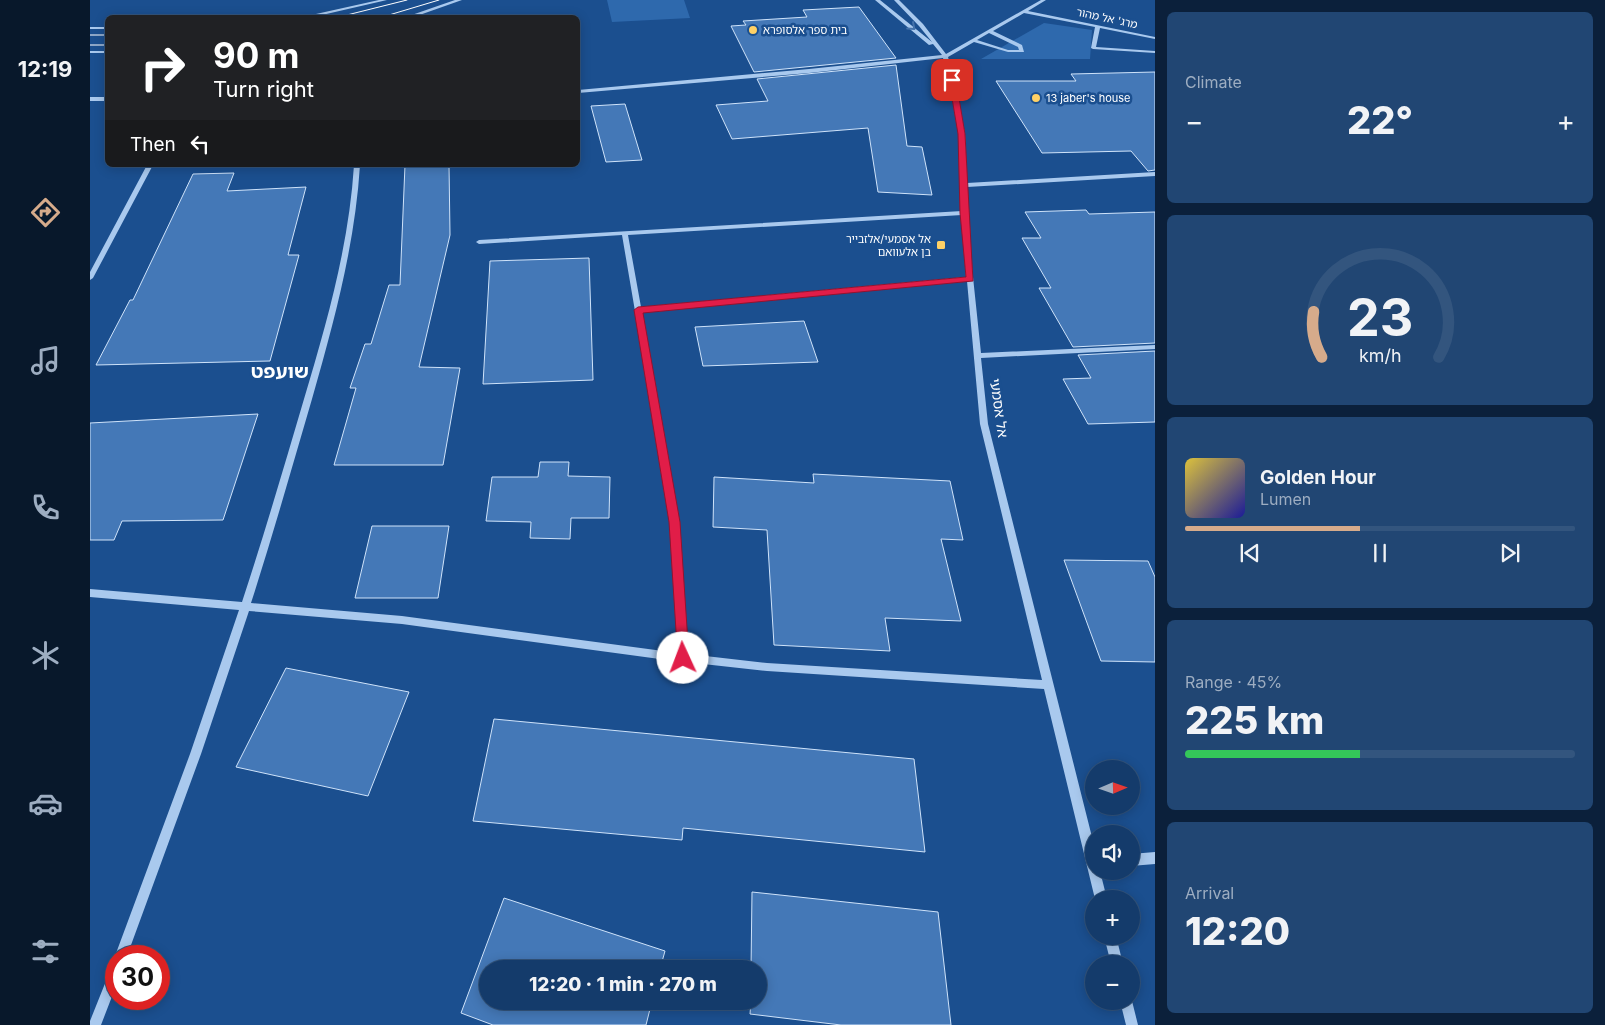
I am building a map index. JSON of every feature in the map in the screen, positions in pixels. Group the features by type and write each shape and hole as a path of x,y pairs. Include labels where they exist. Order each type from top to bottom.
{"street":[{"path":"314,15 385,0"},
{"path":"413,15 460,0"},
{"path":"877,0 902,18 945,56"},
{"path":"896,0 908,11 945,56"},
{"path":"902,0 908,11"},
{"path":"580,92 800,72 945,56 1026,12 1044,0"},
{"name":"מרג' אל מהור","path":"1026,12 1155,38"},
{"path":"1098,26 1093,48 1155,52"},
{"path":"90,28 105,28"},
{"path":"973,40 1008,51 1022,51 1020,46 989,31"},
{"path":"90,52 105,52"},
{"name":"אל אסמעי","path":"945,56 952,80 962,134 964,213 984,424 1085,833"},
{"path":"90,99 105,99"},
{"path":"90,278 149,167"},
{"path":"125,945 166,840 247,606 279,505 331,318 356,196 357,167"},
{"path":"964,185 1155,174"},
{"path":"479,242 964,213"},
{"path":"625,234 675,522 683,658"},
{"path":"638,310 970,279"},
{"path":"978,356 1155,347"},
{"path":"90,593 402,620 683,658 767,667 1049,685"},
{"path":"1140,859 1155,858"},
{"path":"95,1025 105,999"},
{"path":"1128,1010 1132,1025"}],"shaded area":[{"path":"607,0 684,0 690,18 612,22"},
{"path":"1044,23 1092,30 1090,59 981,59"}],"building":[{"path":"859,7 896,58 754,72 731,26 746,25 743,21 807,17 803,10"},
{"path":"896,65 907,146 922,147 932,195 878,192 868,128 732,139 716,105 768,101 757,79"},
{"path":"1155,72 1155,170 1148,171 1131,151 1042,153 996,81 1076,81 1071,74"},
{"path":"625,104 642,160 606,162 591,106"},
{"path":"405,167 449,167 450,235 419,367 460,368 443,465 334,465 356,388 350,388 365,344 371,344 389,285 400,285"},
{"path":"234,173 227,191 306,187 288,255 299,255 270,361 96,365 130,300 133,300 193,174"},
{"path":"1086,210 1089,214 1155,212 1155,343 1073,347 1039,288 1051,288 1022,238 1041,238 1025,212"},
{"path":"589,258 593,380 483,384 490,261"},
{"path":"804,321 818,362 703,366 695,327"},
{"path":"1155,351 1155,422 1088,424 1063,379 1091,378 1078,355"},
{"path":"258,414 223,520 122,521 114,540 90,540 90,423"},
{"path":"540,462 569,462 568,476 610,477 609,518 571,518 570,539 530,538 531,522 486,521 492,477 538,477"},
{"path":"813,474 950,481 963,540 941,539 961,621 885,618 890,651 774,645 767,530 713,527 714,477 814,483"},
{"path":"372,526 449,526 438,598 355,598"},
{"path":"1064,560 1148,561 1155,577 1155,662 1101,661"},
{"path":"286,668 409,692 368,796 236,767"},
{"path":"494,719 914,759 925,852 683,828 682,840 473,821"},
{"path":"752,892 938,912 951,1025 841,1025 750,1014 750,1010 767,1010 767,960 751,960"},
{"path":"504,898 665,951 662,960 481,960"},
{"path":"479,965 479,1010 650,1010 646,1025 493,1025 461,1013"}],"tram line":[{"path":"347,15 407,0"},
{"path":"389,15 439,0"},
{"path":"90,35 105,35"},
{"path":"90,45 105,45"}],"place":[{"name":"בית ספר אלסופרא","path":"753,30"},
{"name":"13 jaber's house","path":"1036,98"},
{"name":"אל אסמעי/אלזבייר בן אלעוואם","path":"941,245"}],"district":[{"name":"שועפט","path":"280,371"}],"route":[{"path":"683,658 675,522 638,310 970,279 964,213 962,134 952,80"}]}
